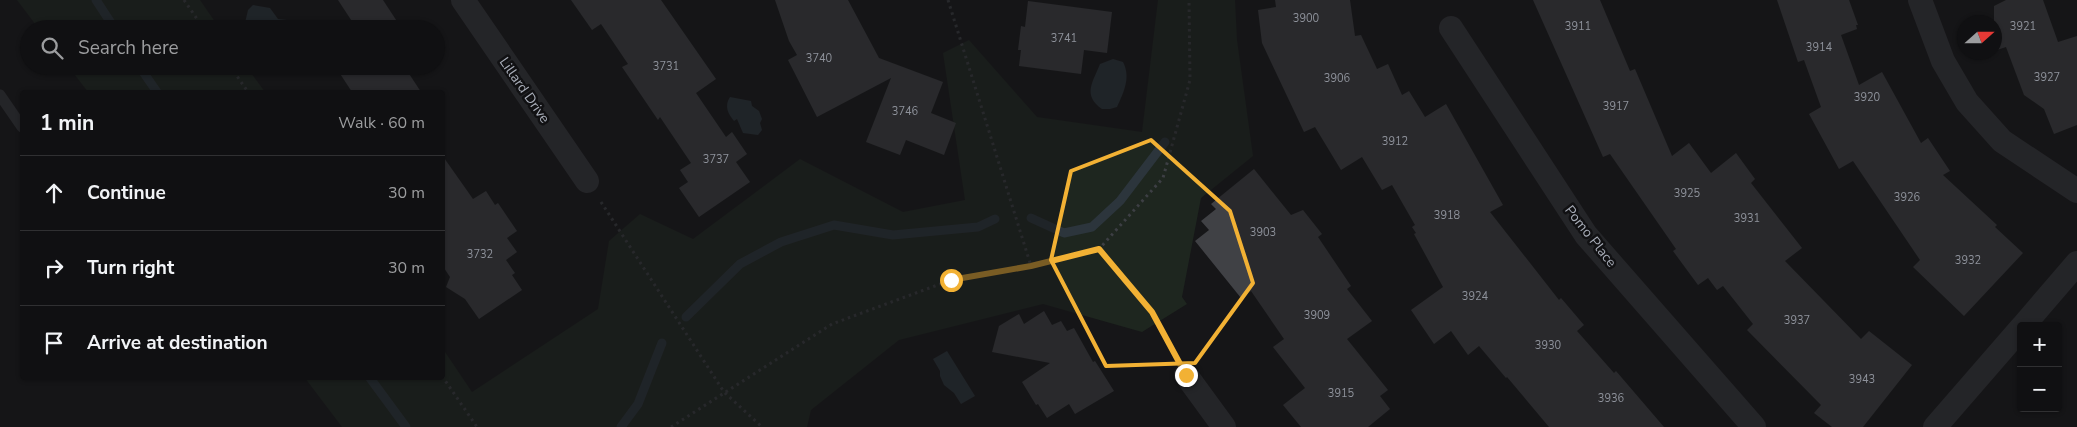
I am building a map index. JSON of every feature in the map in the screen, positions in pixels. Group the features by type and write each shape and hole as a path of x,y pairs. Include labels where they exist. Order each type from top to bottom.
{"street":[{"name":"Lillard Drive","path":"463,0 587,181"},
{"path":"1920,0 1943,62 1967,102 2002,141 2077,191"},
{"name":"Pomo Place","path":"1451,28 1586,235 1754,427"},
{"path":"2026,322 2077,263"},
{"path":"1935,427 2017,333"},
{"path":"1186,375 1224,427"}],"lane":[{"path":"0,95 20,124"}],"path":[{"path":"184,0 198,20"},
{"path":"948,0 1031,266"},
{"path":"671,427 832,324 951,280 1031,266 1099,249 1162,178 1190,80 1189,0"},
{"path":"236,75 247,90"},
{"path":"587,181 724,392 762,427"},
{"path":"1099,249 1152,312 1186,375"},
{"path":"445,380 477,427"}],"highlighted area":[{"path":"1151,140 1230,211 1253,283 1195,363 1106,366 1051,260 1071,171"}],"shaded area":[{"path":"17,0 200,0 214,20 32,20"},
{"path":"1158,0 1235,0 1237,40 1253,156 1201,198 1182,297 1187,304 1142,332 1043,304 899,340 811,410 807,427 342,427 307,380 445,380 445,352 472,392 598,309 609,241 640,214 693,239 800,159 903,212 965,200 943,53 969,40 1037,117 1142,132"},
{"path":"253,5 270,8 278,19 287,20 246,20 248,10"},
{"path":"1113,59 1123,62 1126,84 1117,107 1102,109 1092,99 1092,82 1100,64"},
{"path":"75,75 253,75 264,90 86,90"},
{"path":"730,97 751,101 752,106 759,111 762,119 760,123 762,130 758,135 743,133 737,119 734,121 727,107"},
{"path":"947,351 975,396 961,404 954,393 944,385 940,371 933,359"}],"building":[{"path":"338,0 383,0 396,20 351,20"},
{"path":"571,0 661,0 716,79 696,93 726,137 732,132 747,154 736,162 750,182 699,217 679,188 688,182 680,170 691,163 660,117 658,120 622,67 628,64 601,24 592,30"},
{"path":"775,0 848,0 879,58 943,82 931,113 956,123 944,155 906,140 900,155 866,142 891,78 817,117 788,60 797,55 789,41"},
{"path":"1275,0 1350,0 1355,36 1361,35 1377,69 1388,64 1402,95 1409,91 1425,117 1446,104 1503,205 1490,212 1559,300 1561,298 1584,325 1577,331 1614,373 1616,371 1664,427 1549,427 1479,346 1468,355 1451,331 1434,344 1411,310 1443,287 1414,234 1416,233 1412,227 1415,225 1392,185 1382,190 1362,157 1341,170 1315,127 1304,132 1262,43 1258,10 1276,7"},
{"path":"1533,0 1600,0 1630,71 1635,69 1672,156 1689,143 1711,173 1736,153 1755,179 1751,183 1802,248 1785,261 1861,339 1869,331 1912,365 1863,427 1832,427 1814,413 1821,405 1747,330 1753,324 1723,286 1717,290 1708,278 1698,285 1673,251 1676,249 1610,154 1603,157"},
{"path":"1777,0 1849,0 1858,25 1856,25 1857,29 1841,35 1859,85 1882,72 1921,143 1928,138 1950,171 1943,175 1997,225 1995,227 2023,253 1964,316 1913,267 1920,260 1853,161 1839,169 1809,114 1821,107 1804,60 1798,62"},
{"path":"2006,0 2043,0 2058,42 2077,36 2077,125 2054,134 2044,109 2024,95 2006,47 2002,48 2002,15 1994,15 1994,6"},
{"path":"1028,1 1112,12 1107,53 1084,50 1081,74 1019,66 1021,50 1018,50 1021,26 1025,27"},
{"path":"341,75 410,75 420,90 351,90"},
{"path":"445,159 473,199 486,191 495,205 498,203 517,231 507,238 517,252 506,260 515,273 512,275 522,290 479,319 465,299 446,287 450,277 445,270"},
{"path":"1254,169 1291,215 1303,210 1322,234 1318,237 1351,286 1347,289 1372,321 1347,339 1388,390 1380,396 1390,409 1368,427 1301,427 1283,405 1305,388 1273,347 1284,339 1251,291 1241,298 1195,241 1209,230 1201,221 1216,209 1211,204"},
{"path":"1044,311 1052,325 1061,321 1067,331 1074,328 1093,362 1095,361 1114,391 1075,414 1069,404 1047,418 1038,404 1036,405 1022,382 1050,363 992,352 999,326 1019,314 1024,324"}],"waterway":[{"path":"96,0 109,20"},
{"path":"145,75 156,90"},
{"path":"1031,218 1064,233 1092,227 1120,201 1165,142"},
{"path":"686,317 740,264 781,242 834,225 893,235 978,227 995,219"},
{"path":"621,427 638,404 662,343"},
{"path":"371,380 406,427"}],"route":[{"path":"951,280 1031,266 1099,249 1152,312 1186,375"}]}
